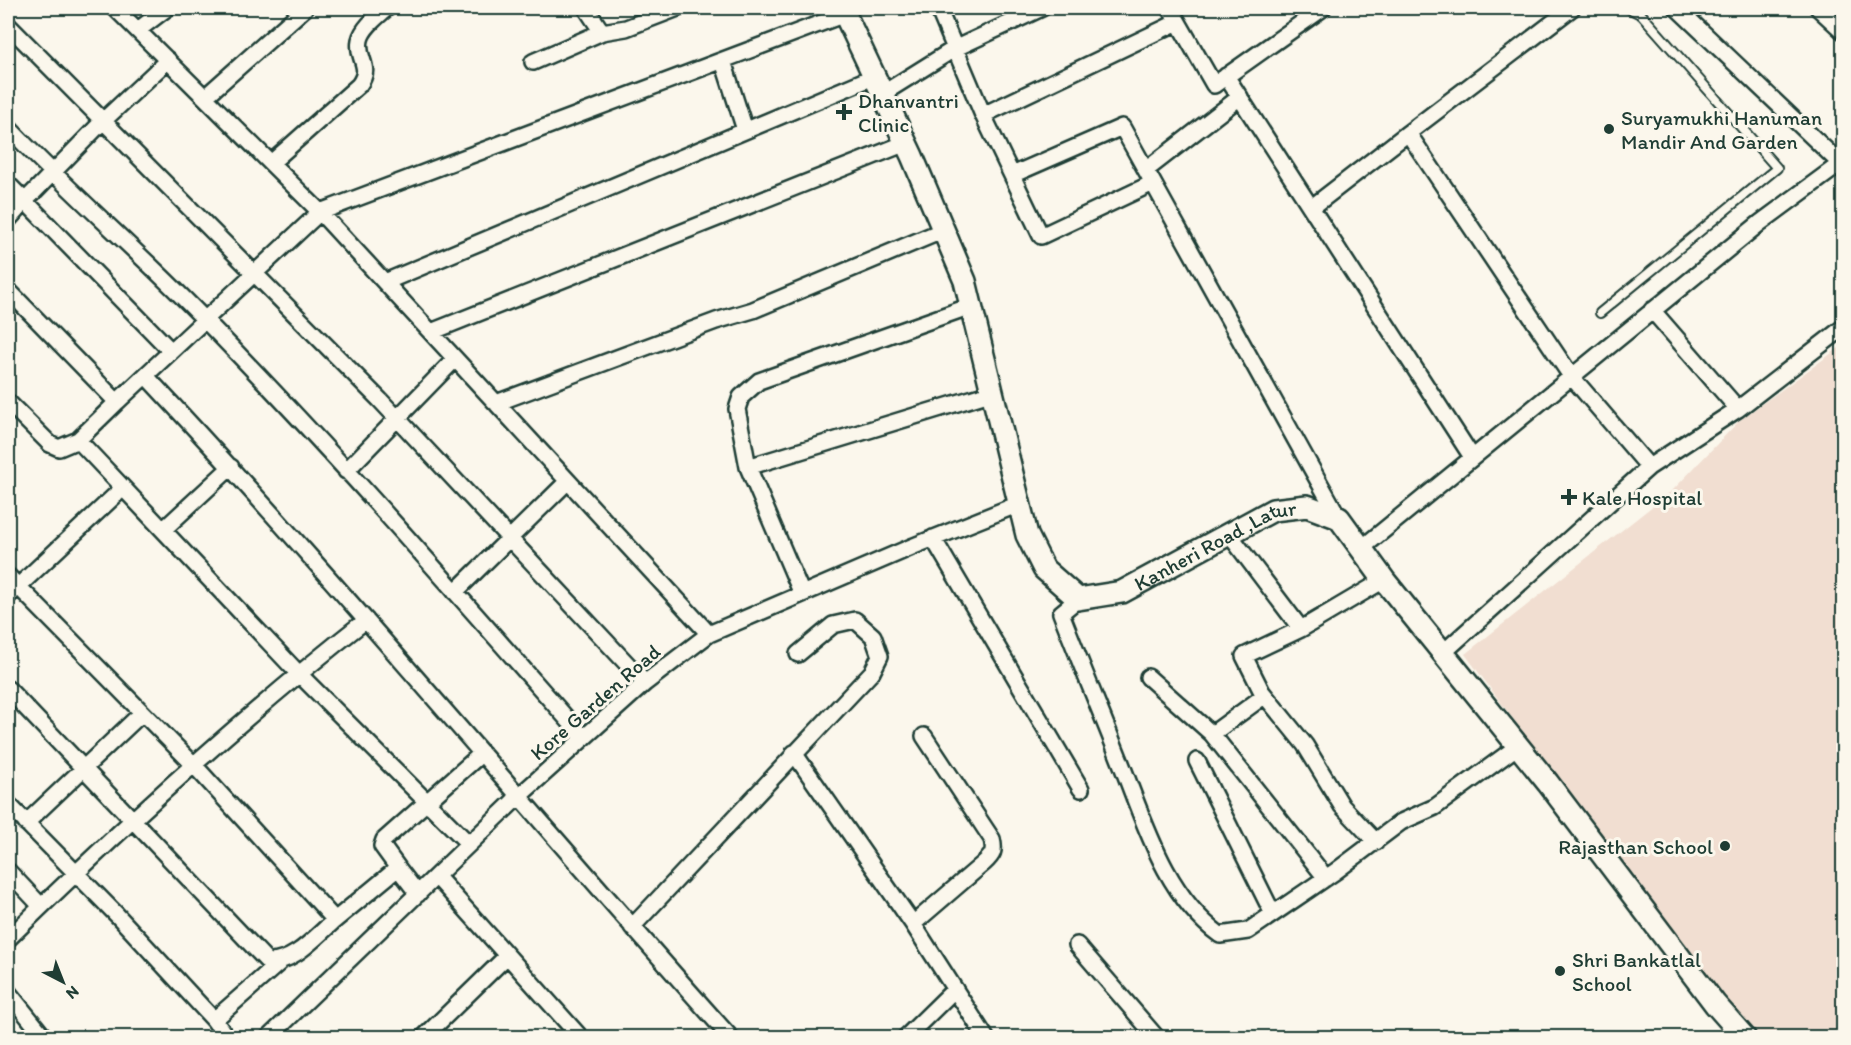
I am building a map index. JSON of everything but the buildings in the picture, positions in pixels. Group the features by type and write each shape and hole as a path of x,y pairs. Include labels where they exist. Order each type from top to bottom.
{"street":[{"path":"115,8 321,212 709,634"},
{"path":"138,30 166,8"},
{"path":"205,97 305,8"},
{"path":"271,163 359,85 366,72 360,39 366,29 387,8"},
{"path":"586,8 602,32"},
{"path":"533,62 602,32 626,28 678,8"},
{"path":"938,8 983,115 1041,236 1149,176 1240,97"},
{"path":"385,282 745,130 878,86 1042,8"},
{"path":"1170,8 1214,85 1323,8"},
{"path":"1311,208 1572,8"},
{"path":"1362,548 1760,223 1842,166 1677,8"},
{"path":"1818,8 1844,32"},
{"path":"8,402 50,444 59,448 78,440 321,212 723,61 844,11 906,143 965,281 990,393 1027,535 1044,569 1078,599 1061,613 1152,842 1179,893 1208,926 1220,935 1248,931 1326,878 1401,822 1435,807 1518,746"},
{"path":"983,115 1178,22"},
{"path":"8,25 398,419 645,683"},
{"path":"8,220 103,121 168,60"},
{"path":"723,61 745,130"},
{"path":"1226,76 1472,457"},
{"path":"8,127 52,174 205,319 346,471 584,738"},
{"path":"1012,175 1122,127 1339,518 1384,580 1518,746 1715,1004 1745,1038"},
{"path":"1408,132 1571,376 1649,467"},
{"path":"430,332 906,143"},
{"path":"8,184 171,351"},
{"path":"496,403 716,321 753,310 944,230"},
{"path":"8,290 117,402"},
{"path":"802,594 748,467 737,409 741,397 759,381 971,306"},
{"path":"1652,310 1738,409"},
{"path":"1444,652 1649,467 1738,409 1844,327"},
{"path":"346,471 455,358"},
{"path":"146,376 231,467 731,1038"},
{"path":"748,467 990,393"},
{"path":"78,440 298,673 469,844"},
{"path":"163,530 231,467"},
{"path":"455,592 568,481"},
{"path":"123,488 11,586 142,713 335,920"},
{"name":"Kore Garden Road","path":"268,1038 518,797 645,683 709,634 933,538 1019,504"},
{"name":"Kanheri Road ,Latur","path":"1078,599 1122,591 1274,510 1307,506 1339,518"},
{"path":"1229,534 1301,629"},
{"path":"933,538 1081,789"},
{"path":"1376,842 1342,806 1305,745 1264,696 1244,656 1301,629 1384,580"},
{"path":"8,939 75,873 192,765 298,673 366,620"},
{"path":"632,927 872,672 880,656 873,636 855,620 833,625 798,654"},
{"path":"1148,677 1212,734 1326,878"},
{"path":"8,689 259,954 268,962 280,962"},
{"path":"1212,734 1264,696"},
{"path":"26,823 142,713"},
{"path":"913,924 992,856 994,849 992,839 924,736"},
{"path":"795,753 913,924 986,1038"},
{"path":"418,894 384,851 382,846 384,840 481,754"},
{"path":"1197,760 1273,914"},
{"path":"8,804 214,1020 227,1038"},
{"path":"214,1020 280,962 398,868"},
{"path":"8,871 41,906"},
{"path":"437,877 581,1038"},
{"path":"1077,945 1157,1038"},
{"path":"423,1038 507,956"},
{"path":"905,1038 954,989"},
{"path":"8,992 45,1038"}],"lane":[{"path":"1600,314 1777,168 1642,15 1628,8"}],"shaded area":[{"name":"Rajasthan School","path":"1843,345 1843,1037 1747,1037 1465,654 1673,490 1740,420"}],"place":[{"name":"Dhanvantri Clinic","path":"844,112"},
{"name":"Suryamukhi Hanuman Mandir And Garden","path":"1609,129"},
{"name":"Kale Hospital","path":"1569,497"},
{"name":"Rajasthan School","path":"1725,846"},
{"name":"Shri Bankatlal School","path":"1560,971"}]}
